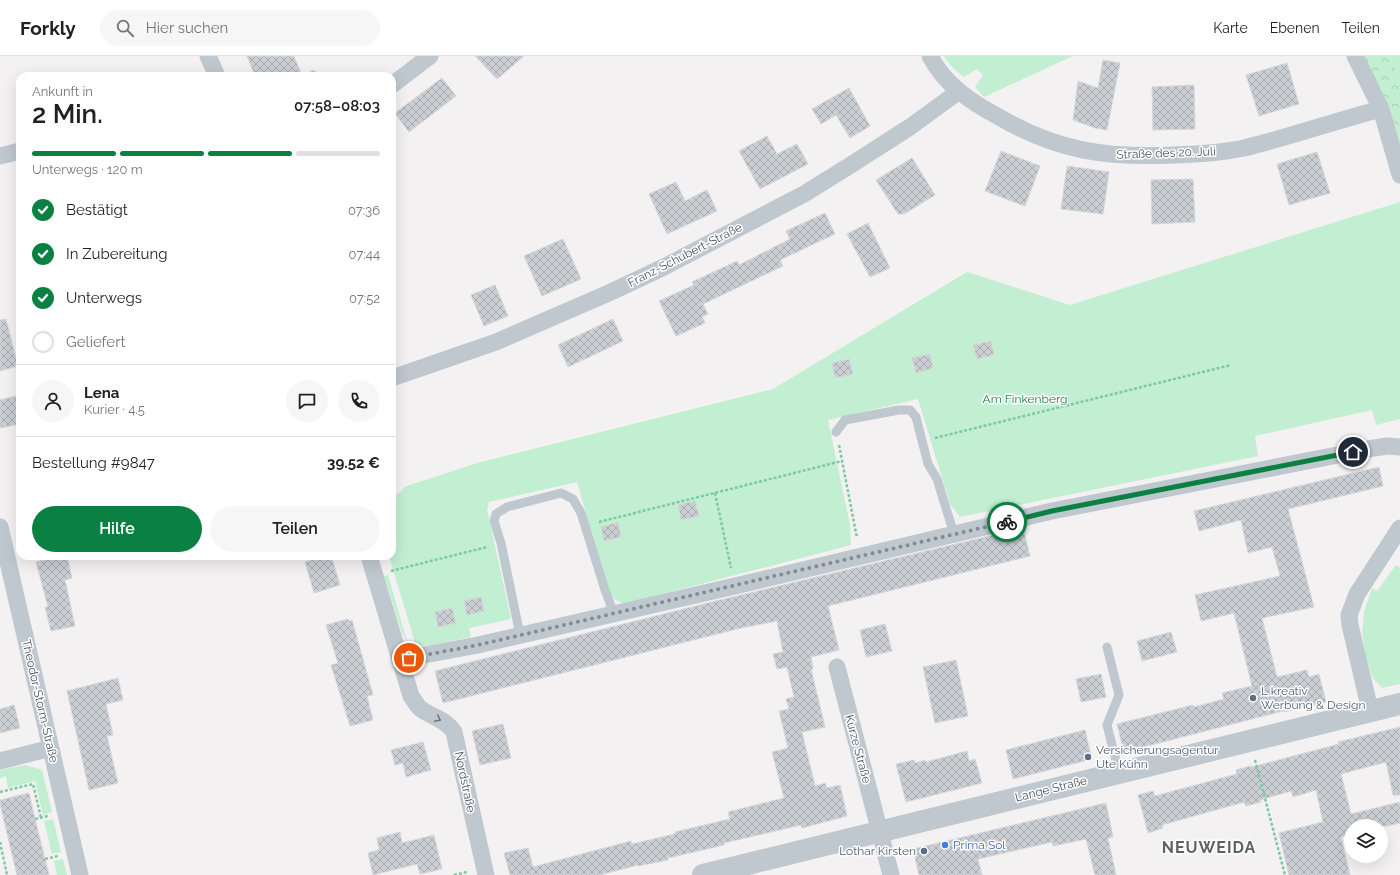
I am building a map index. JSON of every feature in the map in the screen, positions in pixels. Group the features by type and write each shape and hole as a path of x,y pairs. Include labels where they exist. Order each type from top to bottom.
{"street":[{"path":"208,56 214,72"},
{"path":"396,82 430,56"},
{"name":"Straße des 20. Juli","path":"930,56 958,92 1011,125 1039,137 1087,152 1110,155 1149,156 1218,152 1260,144 1381,109"},
{"path":"1355,56 1381,109 1400,175"},
{"name":"Franz-Schubert-Straße","path":"396,377 496,342 611,292 664,267 797,197 840,172 910,127 958,92"},
{"path":"0,156 16,152"},
{"path":"370,560 400,661 614,614 1060,509 1368,449 1387,446 1400,447"},
{"name":"Theodor-Storm-Straße","path":"0,526 80,875"},
{"path":"1370,710 1349,615 1351,606 1363,583 1400,528"},
{"name":"Nordstraße","path":"400,661 411,696 419,707 446,722 454,732 486,875"},
{"name":"Kurze Straße","path":"837,667 890,875"},
{"name":"Lange Straße","path":"710,874 1370,710 1400,704"},
{"path":"0,761 51,748"}],"lane":[{"path":"836,432 845,420 899,410 910,410 916,418 928,464 937,479 954,534"},
{"path":"520,635 501,543 494,522 496,514 507,507 561,493 572,499 581,513 614,614"},
{"path":"1107,647 1119,695 1107,725 1119,772"}],"path":[{"path":"923,441 1231,365"},
{"path":"836,432 861,556"},
{"path":"585,525 842,461"},
{"path":"715,493 735,586"},
{"path":"375,576 501,543"},
{"path":"1250,740 1284,875"},
{"path":"0,792 33,784 41,818 35,819"},
{"path":"0,842 7,875"}],"green space":[{"path":"944,56 1073,56 984,97 975,87 983,75 977,69 964,77 954,69"},
{"path":"1364,56 1390,56 1400,80 1400,144 1396,132"},
{"path":"1390,56 1400,56 1400,80"},
{"name":"Am Finkenberg","path":"1400,202 1400,419 1376,425 1372,410 1255,436 1258,456 960,517 950,504 918,399 828,420 850,525 851,545 624,604 614,599 608,590 577,482 489,502 487,509 511,619 469,628 471,637 433,645 416,646 390,560 396,560 396,494 401,492 404,487 477,463 773,389 967,272 1070,305"},
{"path":"1396,565 1400,568 1400,684 1382,688 1372,677 1366,658 1362,634 1364,612 1372,588 1377,591"},
{"path":"388,575 407,641 402,633 384,576"},
{"path":"25,765 42,770 52,812 43,815 35,781 8,788 6,776 0,778 0,770"},
{"path":"53,819 61,852 52,854 44,821"},
{"path":"63,859 67,875 57,875 54,861"}],"building":[{"path":"247,56 294,56 300,72 253,72"},
{"path":"475,56 524,56 497,79"},
{"path":"1103,60 1120,63 1107,130 1095,128 1073,120 1078,81 1098,88"},
{"path":"1287,63 1299,104 1259,116 1246,75"},
{"path":"442,78 456,96 409,132 396,112"},
{"path":"1194,85 1195,129 1153,130 1152,87"},
{"path":"849,88 870,126 850,138 836,115 821,124 812,109"},
{"path":"767,136 777,154 797,144 808,164 760,189 739,151"},
{"path":"1001,151 1040,166 1025,206 985,191"},
{"path":"1317,152 1330,193 1289,205 1277,164"},
{"path":"912,158 935,195 904,214 898,214 876,180"},
{"path":"1067,166 1109,172 1103,214 1061,209"},
{"path":"1193,179 1195,222 1152,224 1151,180"},
{"path":"676,182 685,201 707,190 717,211 667,234 649,194"},
{"path":"825,213 835,234 780,260 783,266 703,304 708,314 702,317 705,323 676,336 659,301 694,285 692,282 737,261 739,265 790,239 786,231"},
{"path":"868,223 890,268 870,277 847,234"},
{"path":"563,239 581,279 542,296 524,256"},
{"path":"495,285 508,316 484,326 471,295"},
{"path":"6,319 16,358 16,367 0,371 0,320"},
{"path":"613,319 623,341 568,367 558,345"},
{"path":"991,341 994,355 977,359 973,345"},
{"path":"930,354 933,368 916,373 912,358"},
{"path":"849,359 853,374 835,378 832,363"},
{"path":"16,396 16,425 0,428 0,400"},
{"path":"1379,467 1383,486 1288,509 1314,607 1262,618 1277,677 1307,670 1309,677 1319,674 1326,702 1283,711 1124,752 1117,724 1193,705 1194,707 1224,699 1222,693 1252,686 1234,613 1201,621 1195,595 1280,576 1272,547 1248,553 1241,520 1199,531 1194,511"},
{"path":"695,501 699,516 681,520 678,505"},
{"path":"618,522 621,537 604,541 601,527"},
{"path":"1023,528 1030,556 828,606 839,650 811,657 813,669 811,669 825,727 802,732 815,786 825,783 827,788 840,785 847,816 802,828 801,825 724,843 724,845 668,858 668,860 638,865 600,875 510,875 504,853 528,848 533,867 631,841 632,844 730,819 728,812 784,798 772,752 788,748 779,711 789,709 786,699 794,697 787,667 777,669 773,654 783,652 777,621 741,628 443,703 435,671 716,601"},
{"path":"44,560 68,560 72,578 65,580 75,626 51,631 45,607 48,607 36,562"},
{"path":"312,560 332,560 340,585 314,593 305,562"},
{"path":"481,597 484,611 467,615 464,601"},
{"path":"452,608 456,623 438,627 435,612"},
{"path":"348,619 349,621 352,620 373,695 367,696 373,720 350,726 331,665 338,663 326,625"},
{"path":"885,624 892,651 866,657 860,630"},
{"path":"1171,632 1177,652 1142,661 1137,641"},
{"path":"956,660 968,716 935,723 923,667"},
{"path":"1101,674 1106,697 1081,702 1076,679"},
{"path":"118,678 123,700 106,704 113,735 107,736 118,783 89,790 67,691"},
{"path":"14,705 20,728 0,733 0,709"},
{"path":"503,724 511,758 480,765 472,731"},
{"path":"1400,727 1400,795 1393,795 1386,762 1341,774 1351,814 1400,802 1400,823 1388,826 1388,819 1344,819 1344,836 1341,837 1344,850 1344,863 1347,863 1350,875 1289,875 1279,833 1323,822 1316,790 1293,797 1291,791 1260,800 1261,802 1246,806 1244,802 1162,825 1163,828 1148,833 1138,795 1153,791 1155,796 1237,774 1236,770 1339,744 1338,742"},
{"path":"1085,730 1092,759 1013,779 1006,750"},
{"path":"423,742 431,770 406,777 403,763 395,765 391,750"},
{"path":"967,751 969,761 975,759 982,783 906,802 896,764 914,760 915,763 925,760 926,762"},
{"path":"29,793 49,875 17,875 0,800"},
{"path":"1106,803 1113,837 1108,838 1116,875 1095,875 1086,839 1053,846 1052,842 978,859 982,875 919,875 913,849"},
{"path":"400,832 402,843 434,835 442,869 420,874 417,864 373,875 368,853 379,850 377,838"}],"way so far":[{"path":"409,658 478,645 1007,522"}],"place":[{"name":"L kreativ Werbung & Design","path":"1253,698"},
{"name":"Versicherungsagentur Ute Kühn","path":"1088,757"},
{"name":"Prima Sol","path":"945,845"},
{"name":"Lothar Kirsten","path":"924,851"}],"district":[{"name":"NEUWEIDA","path":"1209,847"}],"route":[{"path":"1007,522 1052,511 1353,452"}]}
